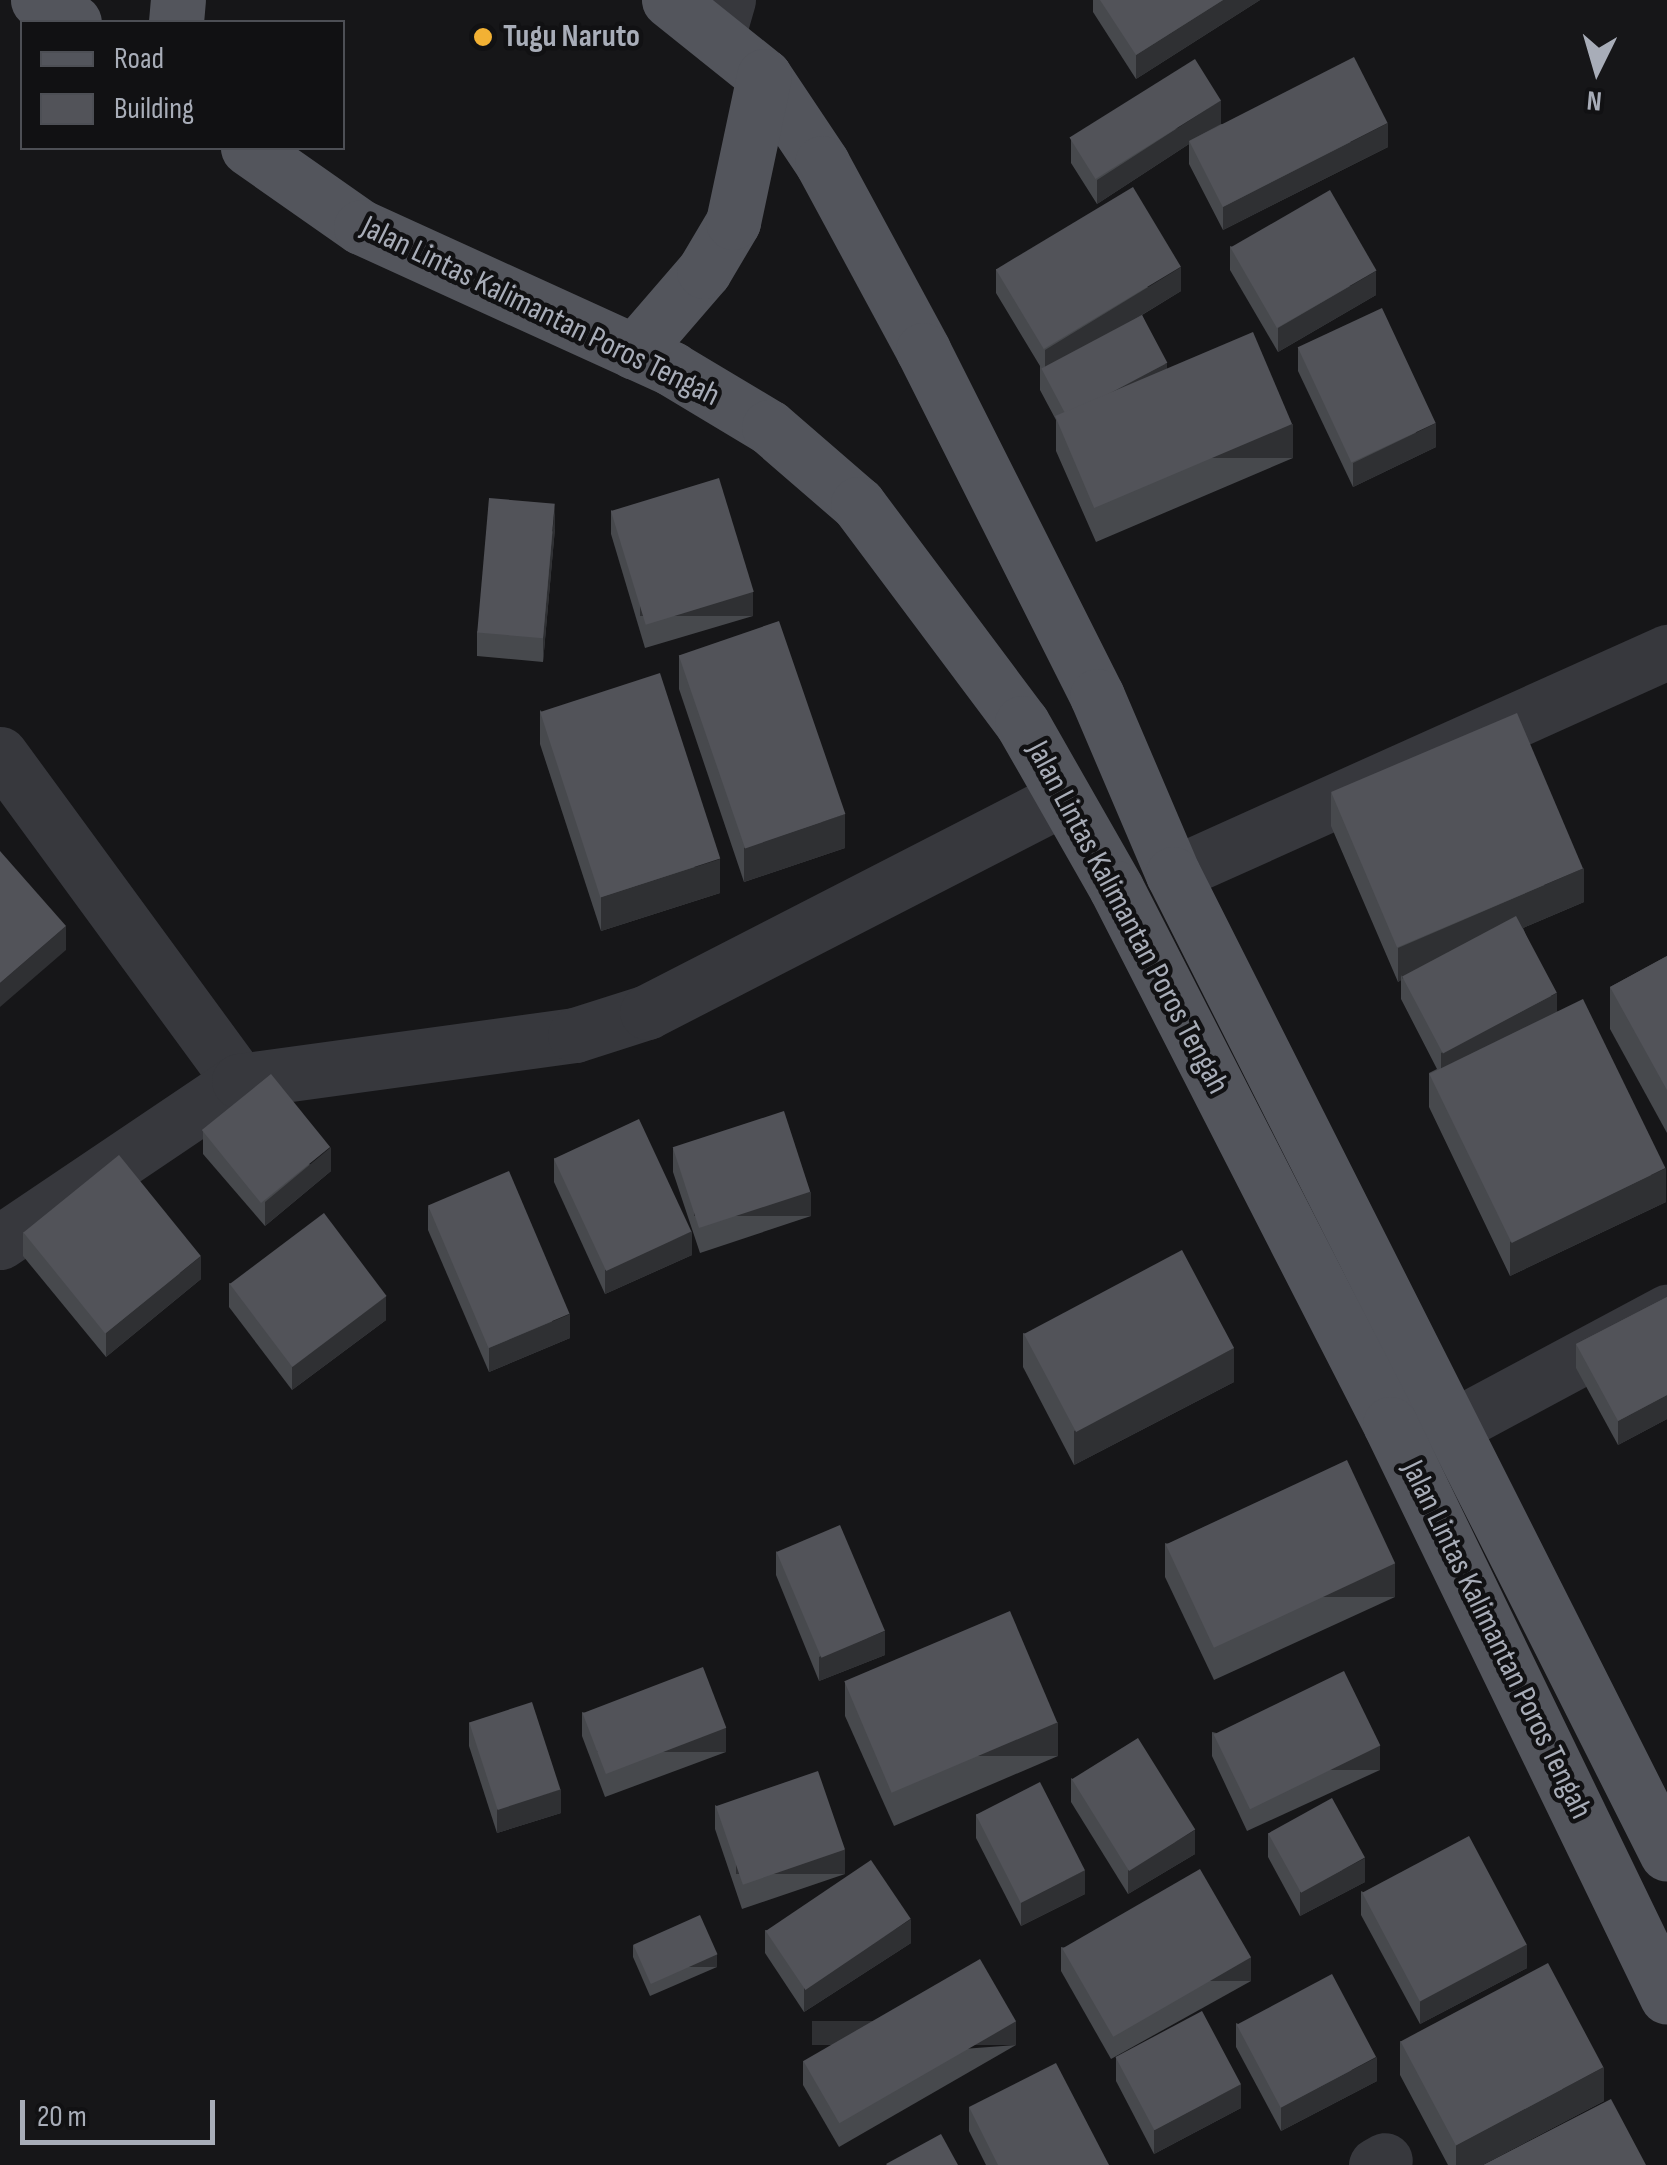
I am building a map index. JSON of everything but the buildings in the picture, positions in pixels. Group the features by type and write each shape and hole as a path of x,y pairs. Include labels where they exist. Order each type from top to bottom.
{"main road":[{"path":"38,0 71,20"},
{"name":"Jalan Lintas Kalimantan Poros Tengah","path":"669,0 723,19 822,163 923,350 1097,696 1173,874 1667,1854"},
{"path":"634,352 704,271 733,222 764,76"},
{"name":"Jalan Lintas Kalimantan Poros Tengah","path":"251,150 361,227 634,352 768,427 858,504 1022,723 1125,906 1390,1424 1667,1997"}],"street":[{"path":"1173,874 1667,652"},
{"path":"0,754 239,1082"},
{"path":"0,1242 239,1082 575,1035 647,1012 1063,798"},
{"path":"1454,1426 1667,1312"}],"place":[{"name":"Tugu Naruto","path":"483,37"}]}
